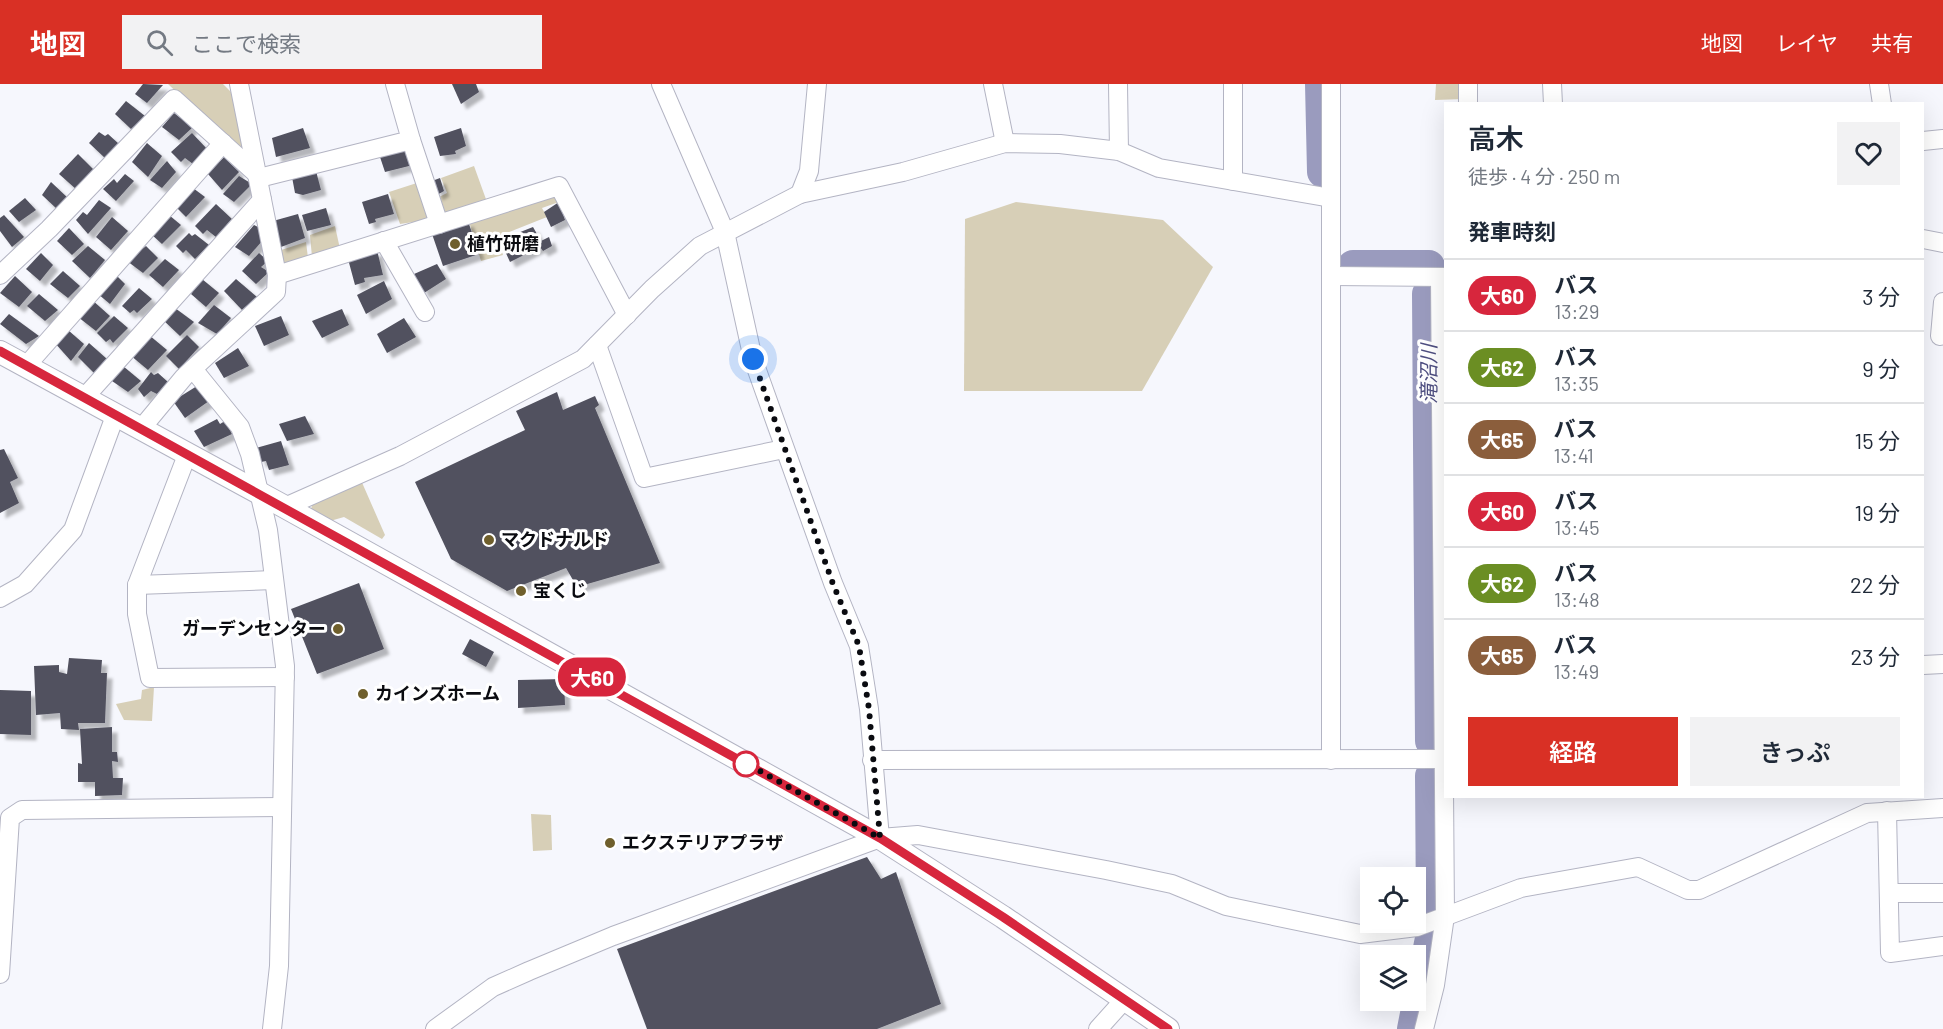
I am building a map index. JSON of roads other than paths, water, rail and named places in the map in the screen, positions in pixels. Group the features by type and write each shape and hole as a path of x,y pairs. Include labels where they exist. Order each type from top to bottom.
{"main road":[{"path":"0,352 285,507 880,838 1168,1029"}],"street":[{"path":"140,430 193,369 276,292 277,275 239,84"},
{"path":"395,84 439,224"},
{"path":"662,84 726,232 753,359 833,584 859,646 869,709 880,838"},
{"path":"800,194 809,171 817,84"},
{"path":"993,84 1005,143"},
{"path":"1118,84 1119,151"},
{"path":"1233,84 1233,180"},
{"path":"1331,84 1331,760"},
{"path":"1468,84 1468,102"},
{"path":"1552,84 1553,102"},
{"path":"1879,84 1882,102"},
{"path":"0,274 49,229 174,99 259,177"},
{"path":"1924,141 1943,139"},
{"path":"259,177 411,140"},
{"path":"26,366 223,143"},
{"path":"285,507 400,456 583,359 700,246 800,194 903,172 1005,143 1060,144 1119,151 1159,168 1331,198"},
{"path":"277,275 559,186 627,315"},
{"path":"84,398 262,200"},
{"path":"1924,239 1943,243"},
{"path":"384,241 424,312"},
{"path":"1331,276 1443,277 1445,916 1435,985 1424,1029"},
{"path":"1935,335 1943,302"},
{"path":"597,345 644,478 784,449"},
{"path":"193,369 240,427 268,530 274,580 285,677 279,966 272,1029"},
{"path":"0,598 26,584 74,530 115,416"},
{"path":"187,455 137,585 137,614 150,678 285,677"},
{"path":"137,585 274,580"},
{"path":"1924,665 1943,664"},
{"path":"872,760 1443,759"},
{"path":"0,974 3,872 9,818 22,810 281,807"},
{"path":"435,1029 493,987 528,971 624,932 880,838 918,835 1106,870 1172,884 1226,906 1360,934 1417,927 1521,888 1638,867 1688,890 1699,890 1867,813 1943,808"},
{"path":"1887,811 1890,953 1943,946"},
{"path":"1889,893 1943,893"},
{"path":"1098,1029 1125,999"}],"waterway":[{"path":"1321,84 1323,172"},
{"path":"1353,266 1429,266"},
{"name":"滝沼川","path":"1428,294 1431,741"},
{"name":"滝沼川","path":"1431,776 1432,915"},
{"name":"滝沼川","path":"1413,1029 1432,933"}],"place":[{"name":"植竹研磨","path":"455,244"},
{"name":"マクドナルド","path":"489,540"},
{"name":"宝くじ","path":"521,591"},
{"name":"ガーデンセンター","path":"338,629"},
{"name":"カインズホーム","path":"363,694"},
{"name":"エクステリアプラザ","path":"610,843"}]}
